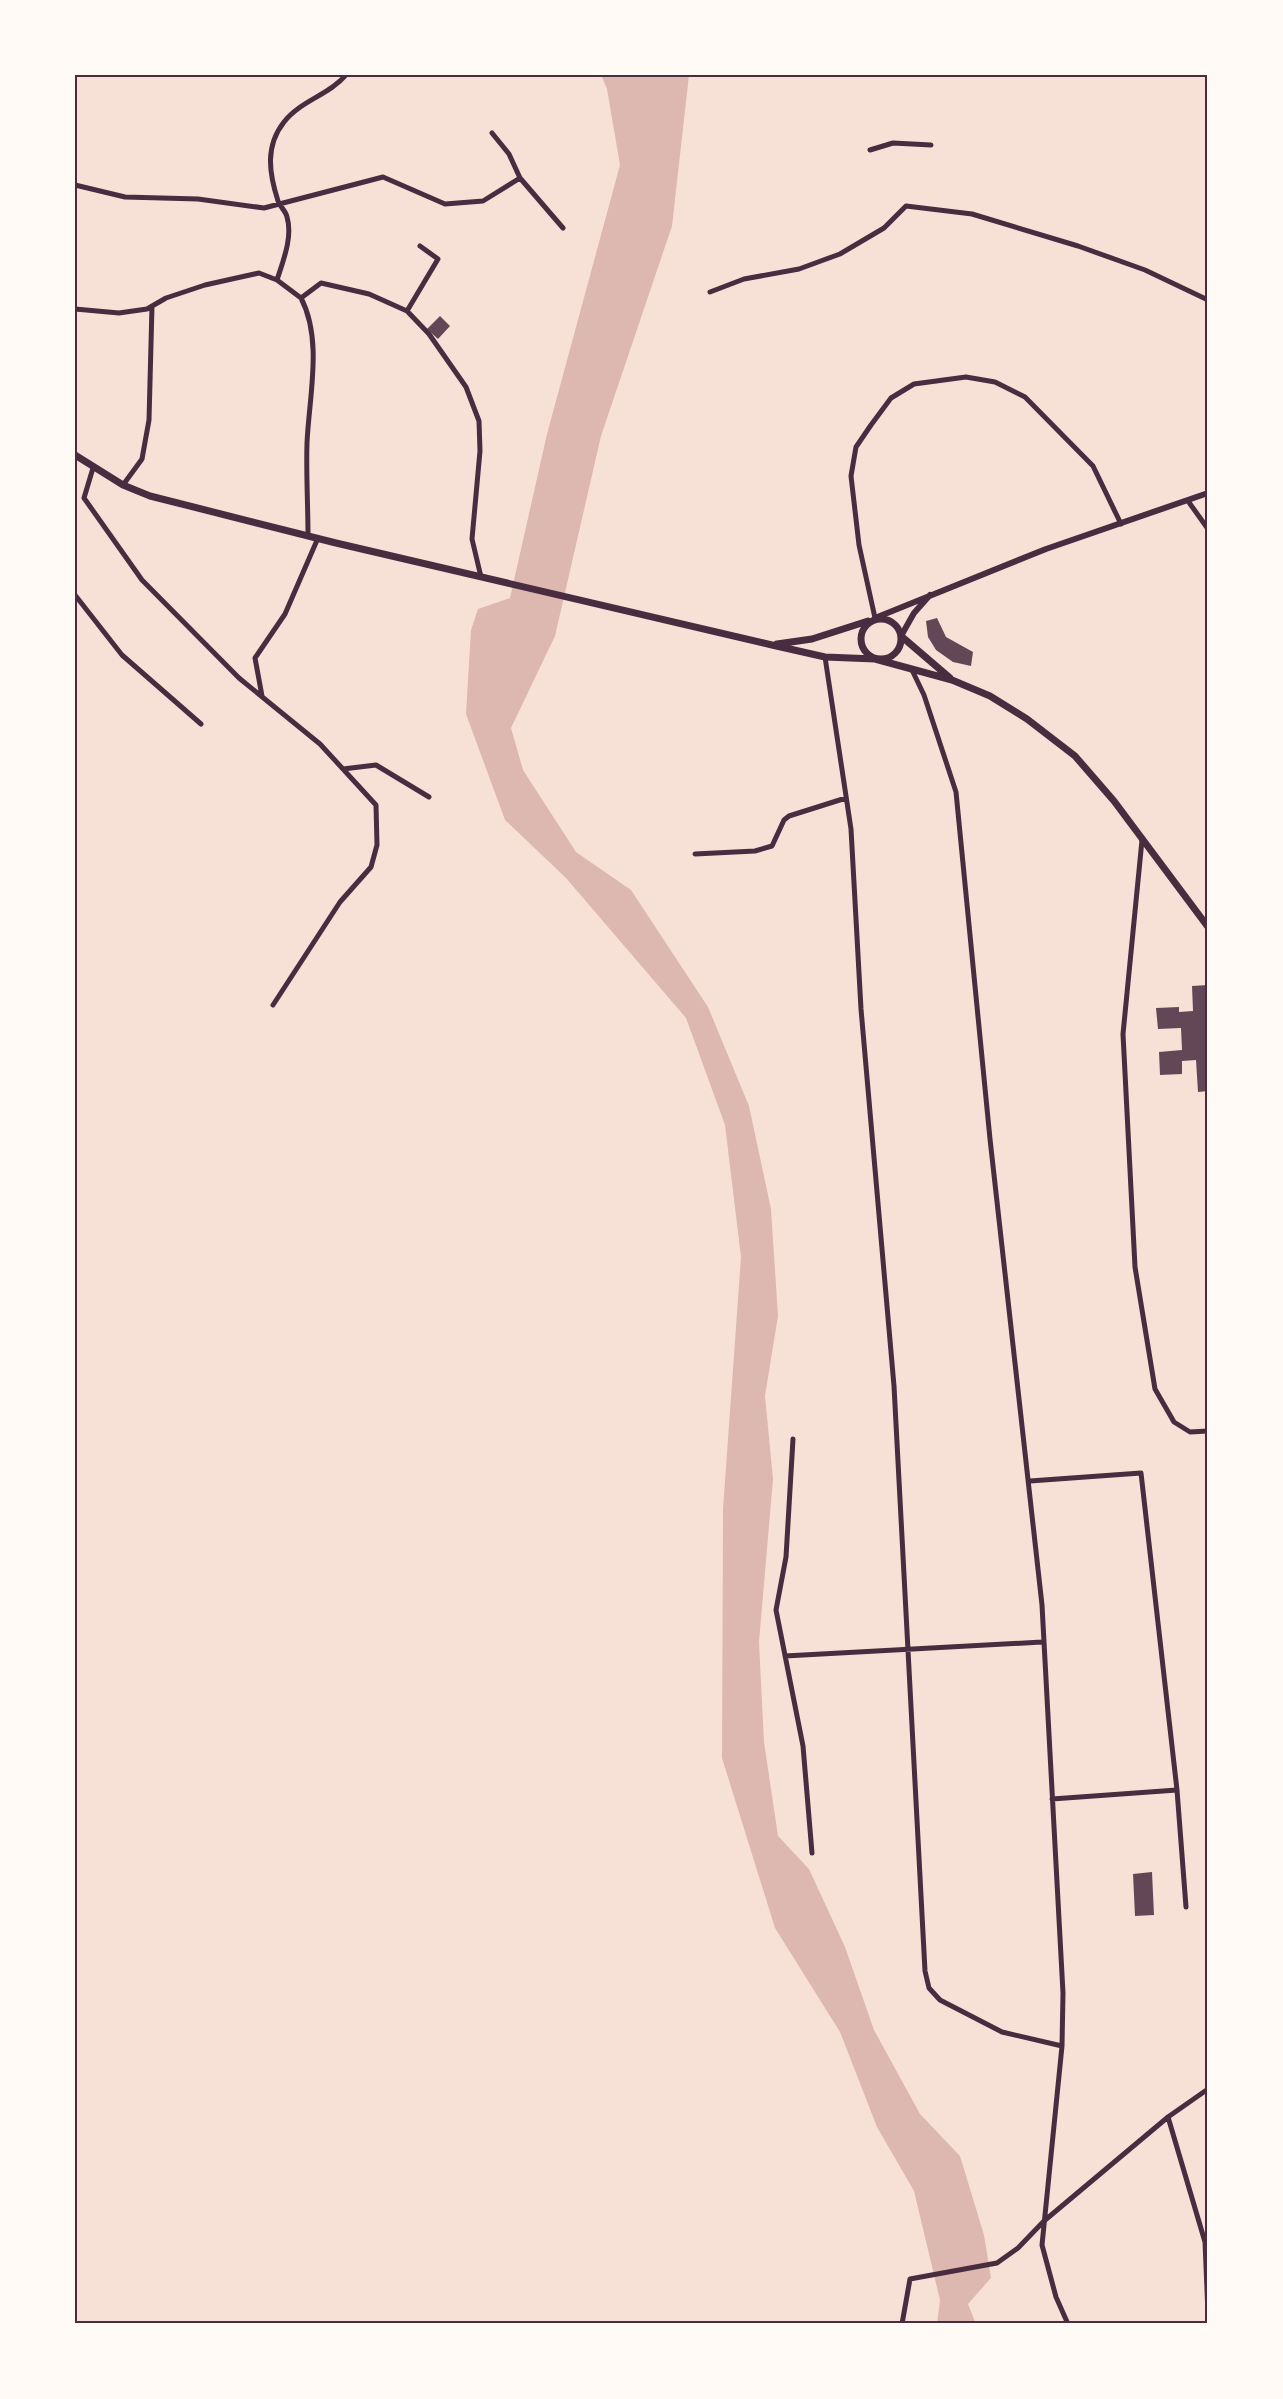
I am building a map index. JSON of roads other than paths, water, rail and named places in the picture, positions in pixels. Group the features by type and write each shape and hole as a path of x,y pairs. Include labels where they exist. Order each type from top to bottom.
{"main road":[{"path":"75,455 123,485 150,496 308,536 577,598 772,645 825,657 885,659 894,654 900,646 901,636 898,627 890,620 875,618 812,639 772,645"},
{"path":"875,618 865,626 861,636 862,646 867,654 912,670 952,680 990,696 1013,710 1075,756 1114,801 1208,927"},
{"path":"901,636 923,658 952,680"}],"street":[{"path":"277,280 288,245 287,216 279,204 269,159 272,139 286,119 315,97 337,86 346,75"},
{"path":"492,133 509,154 520,178 563,228"},
{"path":"870,150 893,143 931,145"},
{"path":"75,185 125,197 198,199 264,208 383,177 445,204 483,201 520,178"},
{"path":"710,292 744,279 799,269 840,254 884,228 906,206 972,214 1078,246 1145,270 1208,300"},
{"path":"407,311 438,259 420,246"},
{"path":"75,309 119,313 152,306 166,297 205,285 259,273 277,280 301,298 310,315 312,352 307,444 308,536"},
{"path":"301,298 321,283 369,294 407,311 429,334 466,387 479,421 480,451 472,539 481,577"},
{"path":"123,485 142,459 149,420 152,306"},
{"path":"1121,525 1093,466 1025,397 995,382 966,377 914,384 891,398 856,447 851,476 859,545 875,618 933,592 1046,549 1121,525 1208,494"},
{"path":"93,468 84,498 142,580 239,678 320,744 376,805 377,845 371,867 340,902 273,1005"},
{"path":"1188,501 1208,528"},
{"path":"262,697 255,658 285,614 318,538"},
{"path":"901,636 914,613 933,592"},
{"path":"75,596 122,655 201,724"},
{"path":"825,657 851,829 874,1171 894,1386 919,1882 928,1988 940,2000 1002,2032 1062,2046"},
{"path":"912,670 924,695 956,792 990,1139 1030,1481 1042,1605 1042,1642 1063,1993 1062,2046 1042,2244 1056,2297 1068,2324"},
{"path":"343,769 376,765 429,797"},
{"path":"695,854 755,851 772,846 783,820 789,816 846,798"},
{"path":"1142,840 1123,1034 1135,1267 1155,1389 1174,1422 1190,1432 1208,1431"},
{"path":"793,1439 786,1557 776,1610 802,1746 812,1853"},
{"path":"1030,1481 1141,1473 1178,1790 1186,1907"},
{"path":"785,1656 1042,1642"},
{"path":"1052,1799 1178,1790"},
{"path":"902,2324 910,2280 997,2263 1018,2248 1044,2221 1168,2117 1208,2089"},
{"path":"1168,2117 1205,2242 1208,2314"}]}
